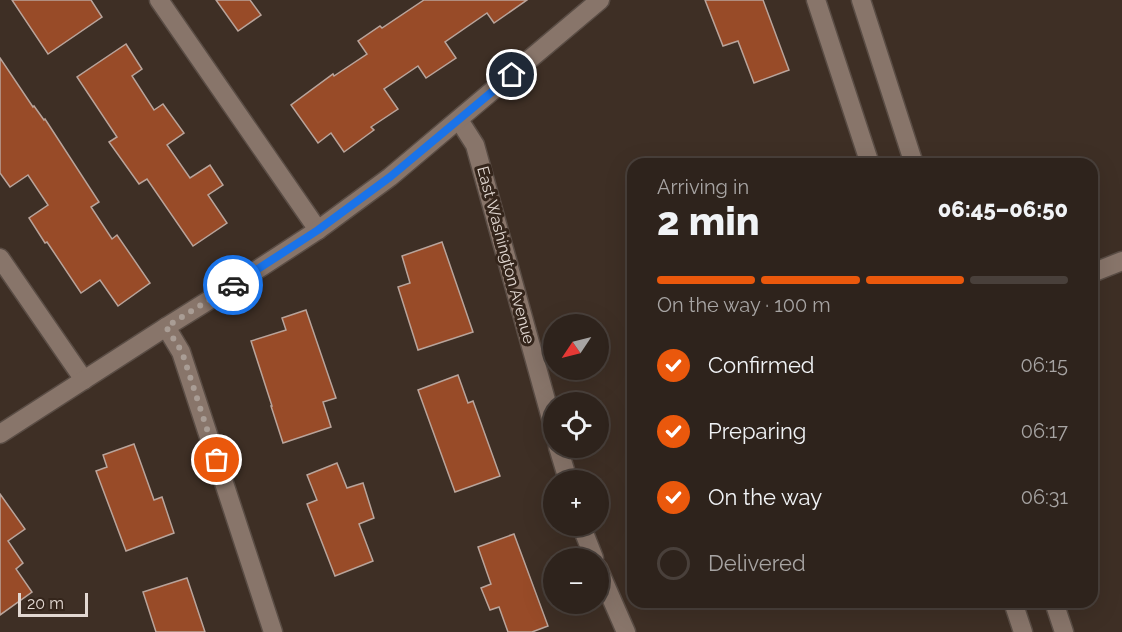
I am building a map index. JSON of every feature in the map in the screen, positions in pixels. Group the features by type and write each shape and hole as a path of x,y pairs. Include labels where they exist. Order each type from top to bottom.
{"street":[{"path":"159,0 318,230"},
{"path":"0,434 318,230 390,177 600,0"},
{"path":"816,0 868,158"},
{"path":"861,0 912,158"},
{"name":"East Washington Avenue","path":"459,120 475,145 544,392"},
{"path":"0,258 84,380"},
{"path":"1098,271 1122,261"},
{"path":"166,327 182,352 273,632"},
{"path":"609,593 626,632"},
{"path":"1015,608 1023,632"},
{"path":"1056,608 1064,632"}],"building":[{"path":"12,0 91,0 102,17 48,54"},
{"path":"216,0 250,0 261,15 238,31"},
{"path":"424,0 527,0 494,23 487,13 445,42 456,58 426,78 418,66 384,89 398,109 371,127 374,130 344,152 331,133 318,143 291,105 333,74 334,76 367,54 358,41"},
{"path":"705,0 763,0 789,70 754,83 738,41 723,46"},
{"path":"126,44 142,69 132,76 154,110 163,104 184,133 167,145 190,178 210,165 223,185 208,195 227,223 193,246 147,179 139,184 109,142 117,137 77,77"},
{"path":"0,58 33,107 45,119 99,202 91,207 112,239 117,235 150,283 118,306 100,280 81,293 47,242 45,243 29,218 48,205 28,175 10,187 0,173"},
{"path":"442,242 473,332 418,350 398,287 410,283 402,256"},
{"path":"306,310 336,398 323,402 331,427 283,443 251,341 286,330 282,318"},
{"path":"458,375 468,403 473,401 500,476 455,492 418,390"},
{"path":"134,444 154,500 162,497 174,533 126,551 96,471 107,467 103,455"},
{"path":"337,463 347,488 363,483 374,518 359,524 373,561 335,576 307,504 317,500 307,475"},
{"path":"0,494 25,529 8,541 23,563 16,569 32,592 0,615"},
{"path":"514,534 548,626 532,632 508,632 499,607 490,610 481,588 491,584 478,547"},
{"path":"187,578 205,632 156,632 143,592"}],"way so far":[{"path":"217,460 182,352 166,327 233,285"}],"route":[{"path":"233,285 318,230 390,177 512,75"}]}
